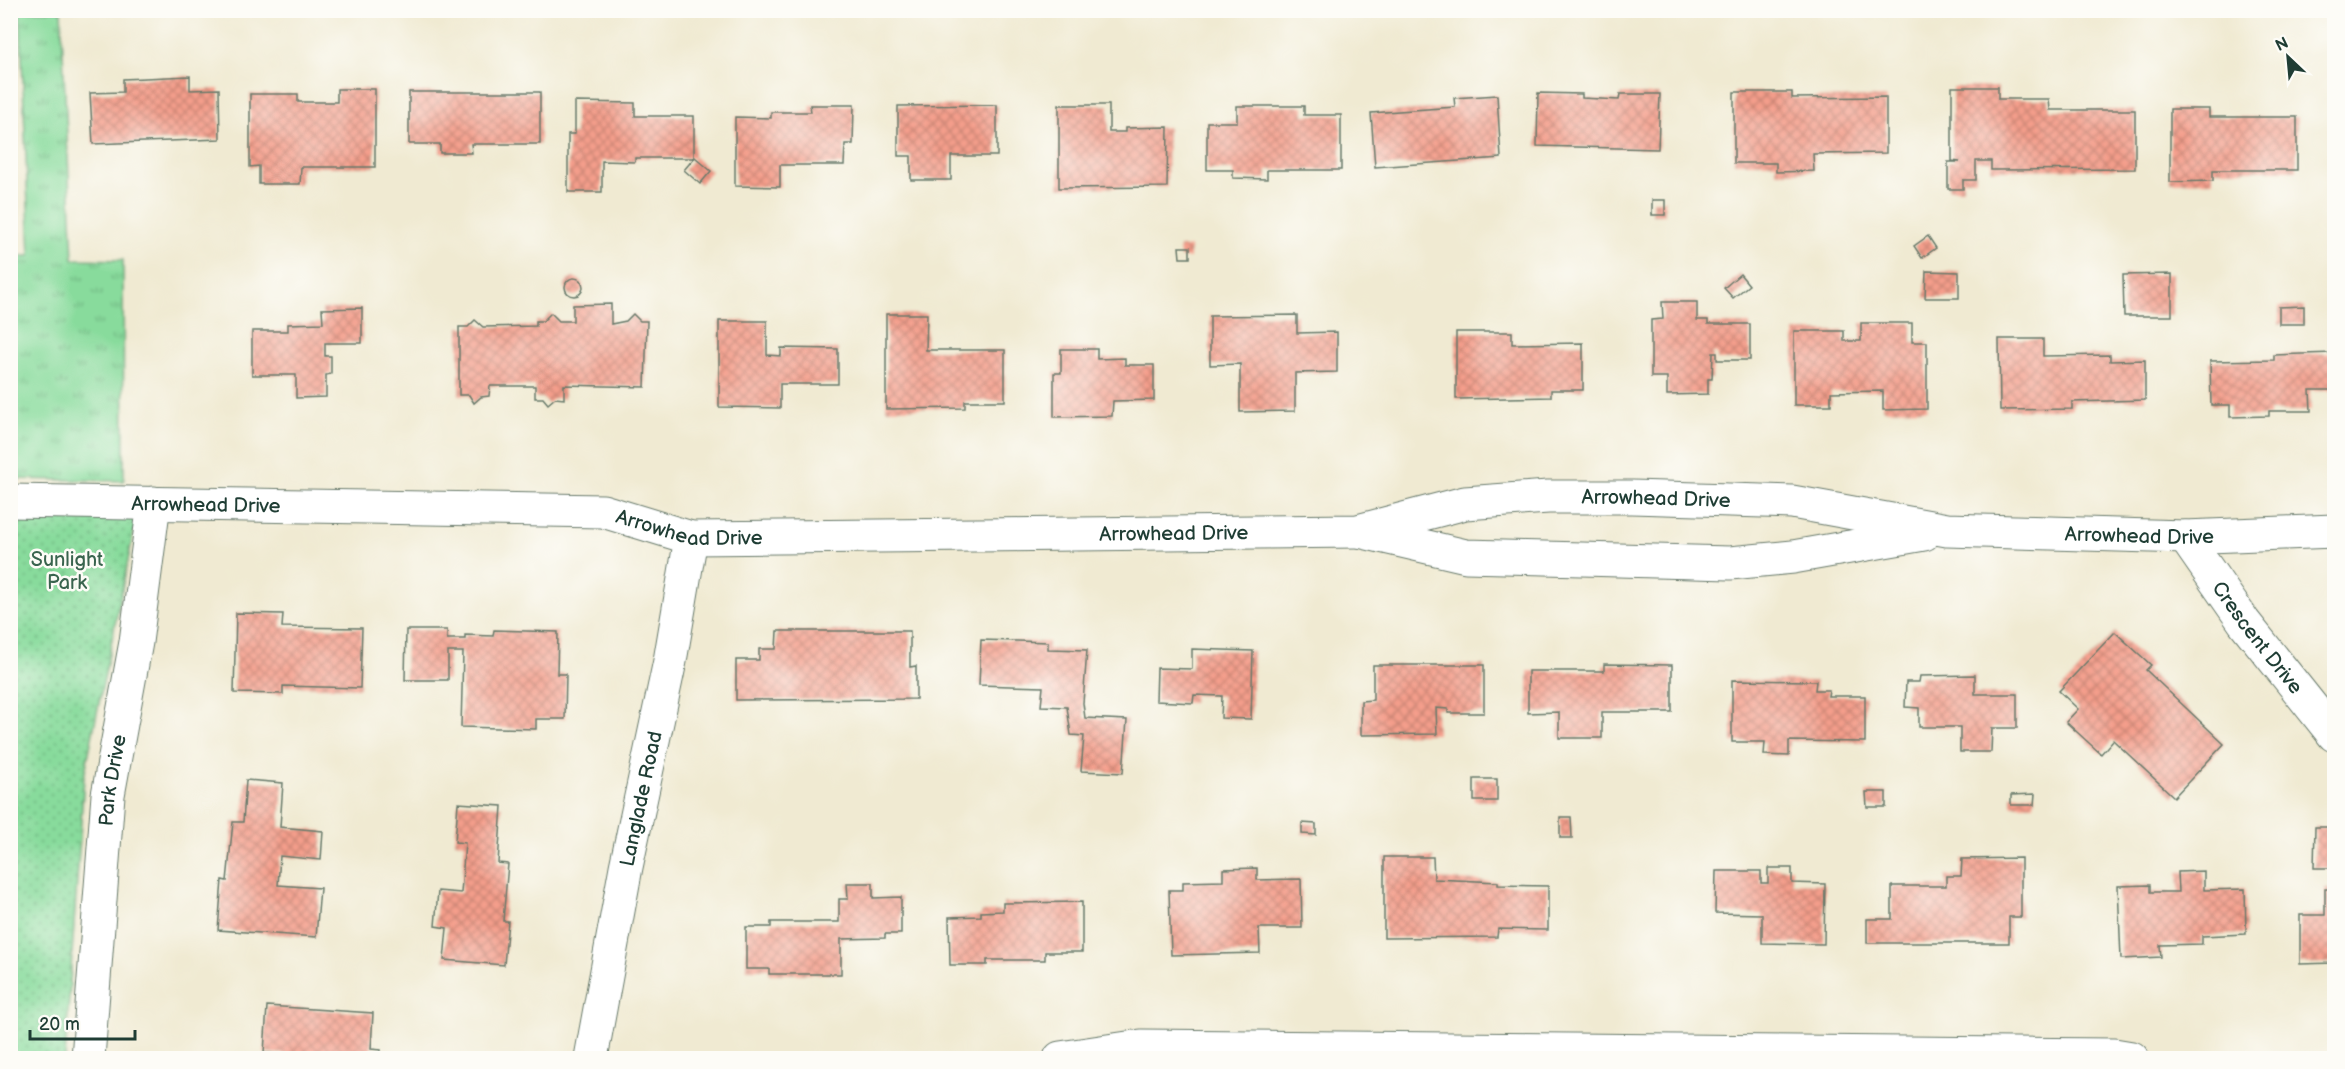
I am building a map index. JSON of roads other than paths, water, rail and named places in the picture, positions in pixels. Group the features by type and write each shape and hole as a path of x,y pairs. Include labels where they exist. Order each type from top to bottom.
{"street":[{"name":"Arrowhead Drive","path":"10,501 603,511 691,538 1358,531 1465,503 1548,497 1792,502 1947,530 2186,537 2334,531"},
{"name":"Park Drive","path":"88,1059 108,795 136,642 154,503"},
{"path":"1358,531 1466,556 1730,563 1793,557 1947,530"},
{"name":"Crescent Drive","path":"2186,537 2244,622 2334,735"},
{"name":"Langlade Road","path":"591,1059 626,867 670,661 691,538"},
{"path":"1060,1059 1141,1046 2114,1055 2133,1059"}],"park label":[{"name":"Sunlight Park","path":"67,570"}]}
